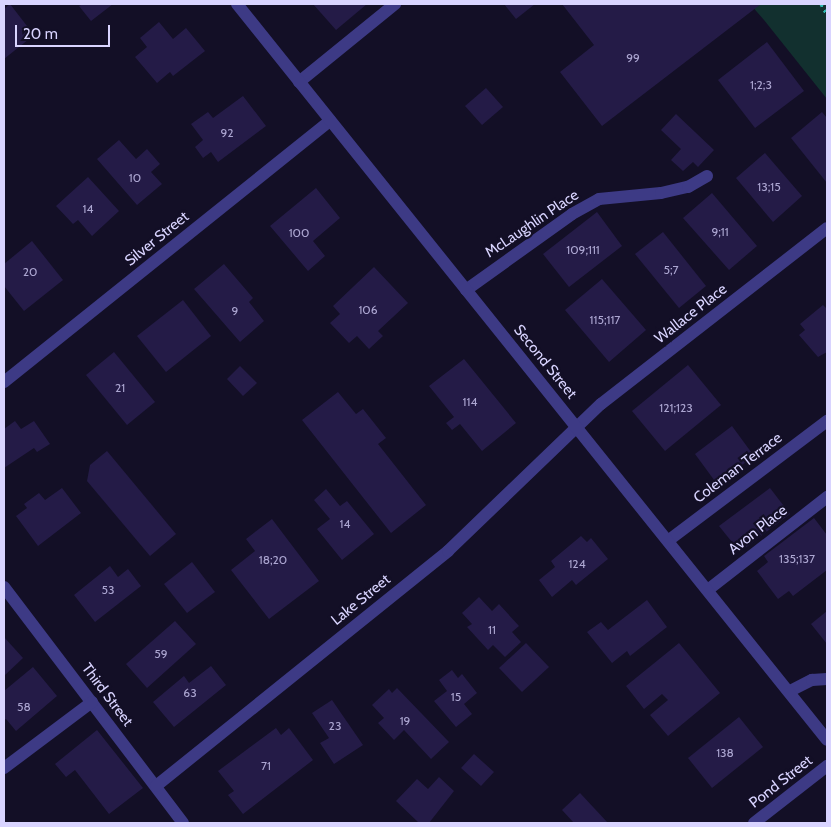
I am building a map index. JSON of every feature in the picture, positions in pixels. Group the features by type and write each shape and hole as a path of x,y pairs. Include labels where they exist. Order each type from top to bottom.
{"street":[{"name":"Second Street","path":"237,4 709,589 827,740"},
{"path":"299,82 395,4"},
{"name":"Silver Street","path":"4,382 330,121"},
{"name":"McLaughlin Place","path":"466,290 572,214 599,199 661,193 688,186 707,176"},
{"name":"Wallace Place","path":"576,425 827,228"},
{"name":"Coleman Terrace","path":"669,540 827,421"},
{"name":"Lake Street","path":"156,786 448,551 576,425"},
{"name":"Avon Place","path":"709,589 827,497"},
{"name":"Third Street","path":"4,588 183,823"},
{"path":"790,691 812,680 827,679"},
{"path":"4,768 92,702"},
{"name":"Pond Street","path":"754,823 827,766"}],"path":[{"path":"822,4 827,15"}],"green space":[{"path":"750,4 827,4 827,99 764,20"}],"building":[{"path":"10,4 34,35 4,59 4,9"},
{"path":"83,4 113,4 91,21 79,6"},
{"path":"313,4 367,4 336,30"},
{"path":"504,4 535,4 516,19"},
{"path":"562,4 761,4 602,126 560,72 594,45"},
{"path":"159,22 173,39 186,28 205,51 173,76 170,72 157,83 135,57 147,47 140,38"},
{"path":"767,42 804,91 755,128 718,80"},
{"path":"486,88 503,107 482,125 465,106"},
{"path":"243,96 266,126 218,162 211,152 203,158 195,147 203,140 191,124 208,112 213,118"},
{"path":"822,112 827,118 827,183 791,138"},
{"path":"676,114 714,150 698,167 693,162 683,171 671,160 681,149 661,130"},
{"path":"119,140 136,159 147,149 160,164 151,172 162,184 137,205 97,159"},
{"path":"765,153 802,196 773,222 736,178"},
{"path":"88,177 119,211 92,236 78,220 73,224 56,206"},
{"path":"316,188 340,218 313,241 325,256 308,271 270,226"},
{"path":"712,193 757,246 729,270 683,218"},
{"path":"597,212 622,246 569,287 543,254"},
{"path":"663,232 706,286 679,308 635,254"},
{"path":"32,241 63,280 24,311 4,286 4,264"},
{"path":"224,264 253,298 249,302 264,321 240,342 194,289"},
{"path":"374,267 408,303 378,331 383,336 369,349 357,336 349,343 330,323 340,314 333,306"},
{"path":"602,279 646,330 609,362 565,310"},
{"path":"183,300 211,336 166,372 137,336"},
{"path":"823,305 827,309 827,352 818,357 799,335 805,330 800,324"},
{"path":"114,352 155,402 127,425 86,375"},
{"path":"464,359 516,423 482,451 460,424 452,430 446,423 454,417 429,386"},
{"path":"688,365 721,405 665,451 632,411"},
{"path":"240,366 257,383 243,396 227,379"},
{"path":"338,392 356,414 363,409 386,438 378,444 426,505 391,533 302,420"},
{"path":"15,421 21,429 34,421 50,444 37,452 34,448 4,468 4,429"},
{"path":"732,426 754,456 717,484 695,454"},
{"path":"107,451 176,534 150,556 87,481 90,465"},
{"path":"62,488 81,513 38,546 16,516 27,508 24,504 39,493 45,500"},
{"path":"770,488 790,514 740,552 719,526"},
{"path":"326,489 340,506 347,501 374,534 342,560 317,529 330,519 314,500"},
{"path":"814,518 827,535 827,570 793,596 789,591 778,599 757,571 768,562 764,556"},
{"path":"272,519 319,581 269,619 231,570 255,551 246,539"},
{"path":"581,536 587,542 591,538 608,559 576,585 572,580 552,597 539,580 555,567 551,561"},
{"path":"192,562 215,592 187,613 164,584"},
{"path":"110,566 118,577 128,569 141,586 95,622 74,595"},
{"path":"479,597 492,611 499,604 519,626 512,632 521,642 505,657 493,645 488,650 467,627 472,624 462,613"},
{"path":"647,600 667,627 630,656 627,651 612,663 587,632 601,622 608,630"},
{"path":"827,611 827,644 811,624"},
{"path":"175,621 196,644 147,688 126,664"},
{"path":"4,637 23,658 4,676"},
{"path":"526,643 549,667 522,692 499,668"},
{"path":"679,643 720,693 668,736 650,715 668,700 662,694 644,709 626,686"},
{"path":"211,666 226,685 174,727 153,702 184,676 189,683"},
{"path":"33,667 57,696 16,731 6,719 4,720 4,691"},
{"path":"452,670 458,678 462,674 477,693 464,704 472,714 456,727 434,701 447,691 439,680"},
{"path":"397,688 449,742 431,759 404,730 394,740 378,723 384,718 372,705 389,689 392,693"},
{"path":"332,700 363,745 334,764 320,743 329,738 312,713"},
{"path":"739,717 763,747 712,788 688,758"},
{"path":"276,728 281,735 289,728 313,760 243,814 228,795 234,791 218,771"},
{"path":"97,730 143,788 109,814 75,770 66,777 55,764"},
{"path":"474,754 494,772 481,786 461,768"},
{"path":"439,777 454,791 429,823 419,823 396,801 417,779 428,789"},
{"path":"580,793 608,823 574,823 562,810"}]}
